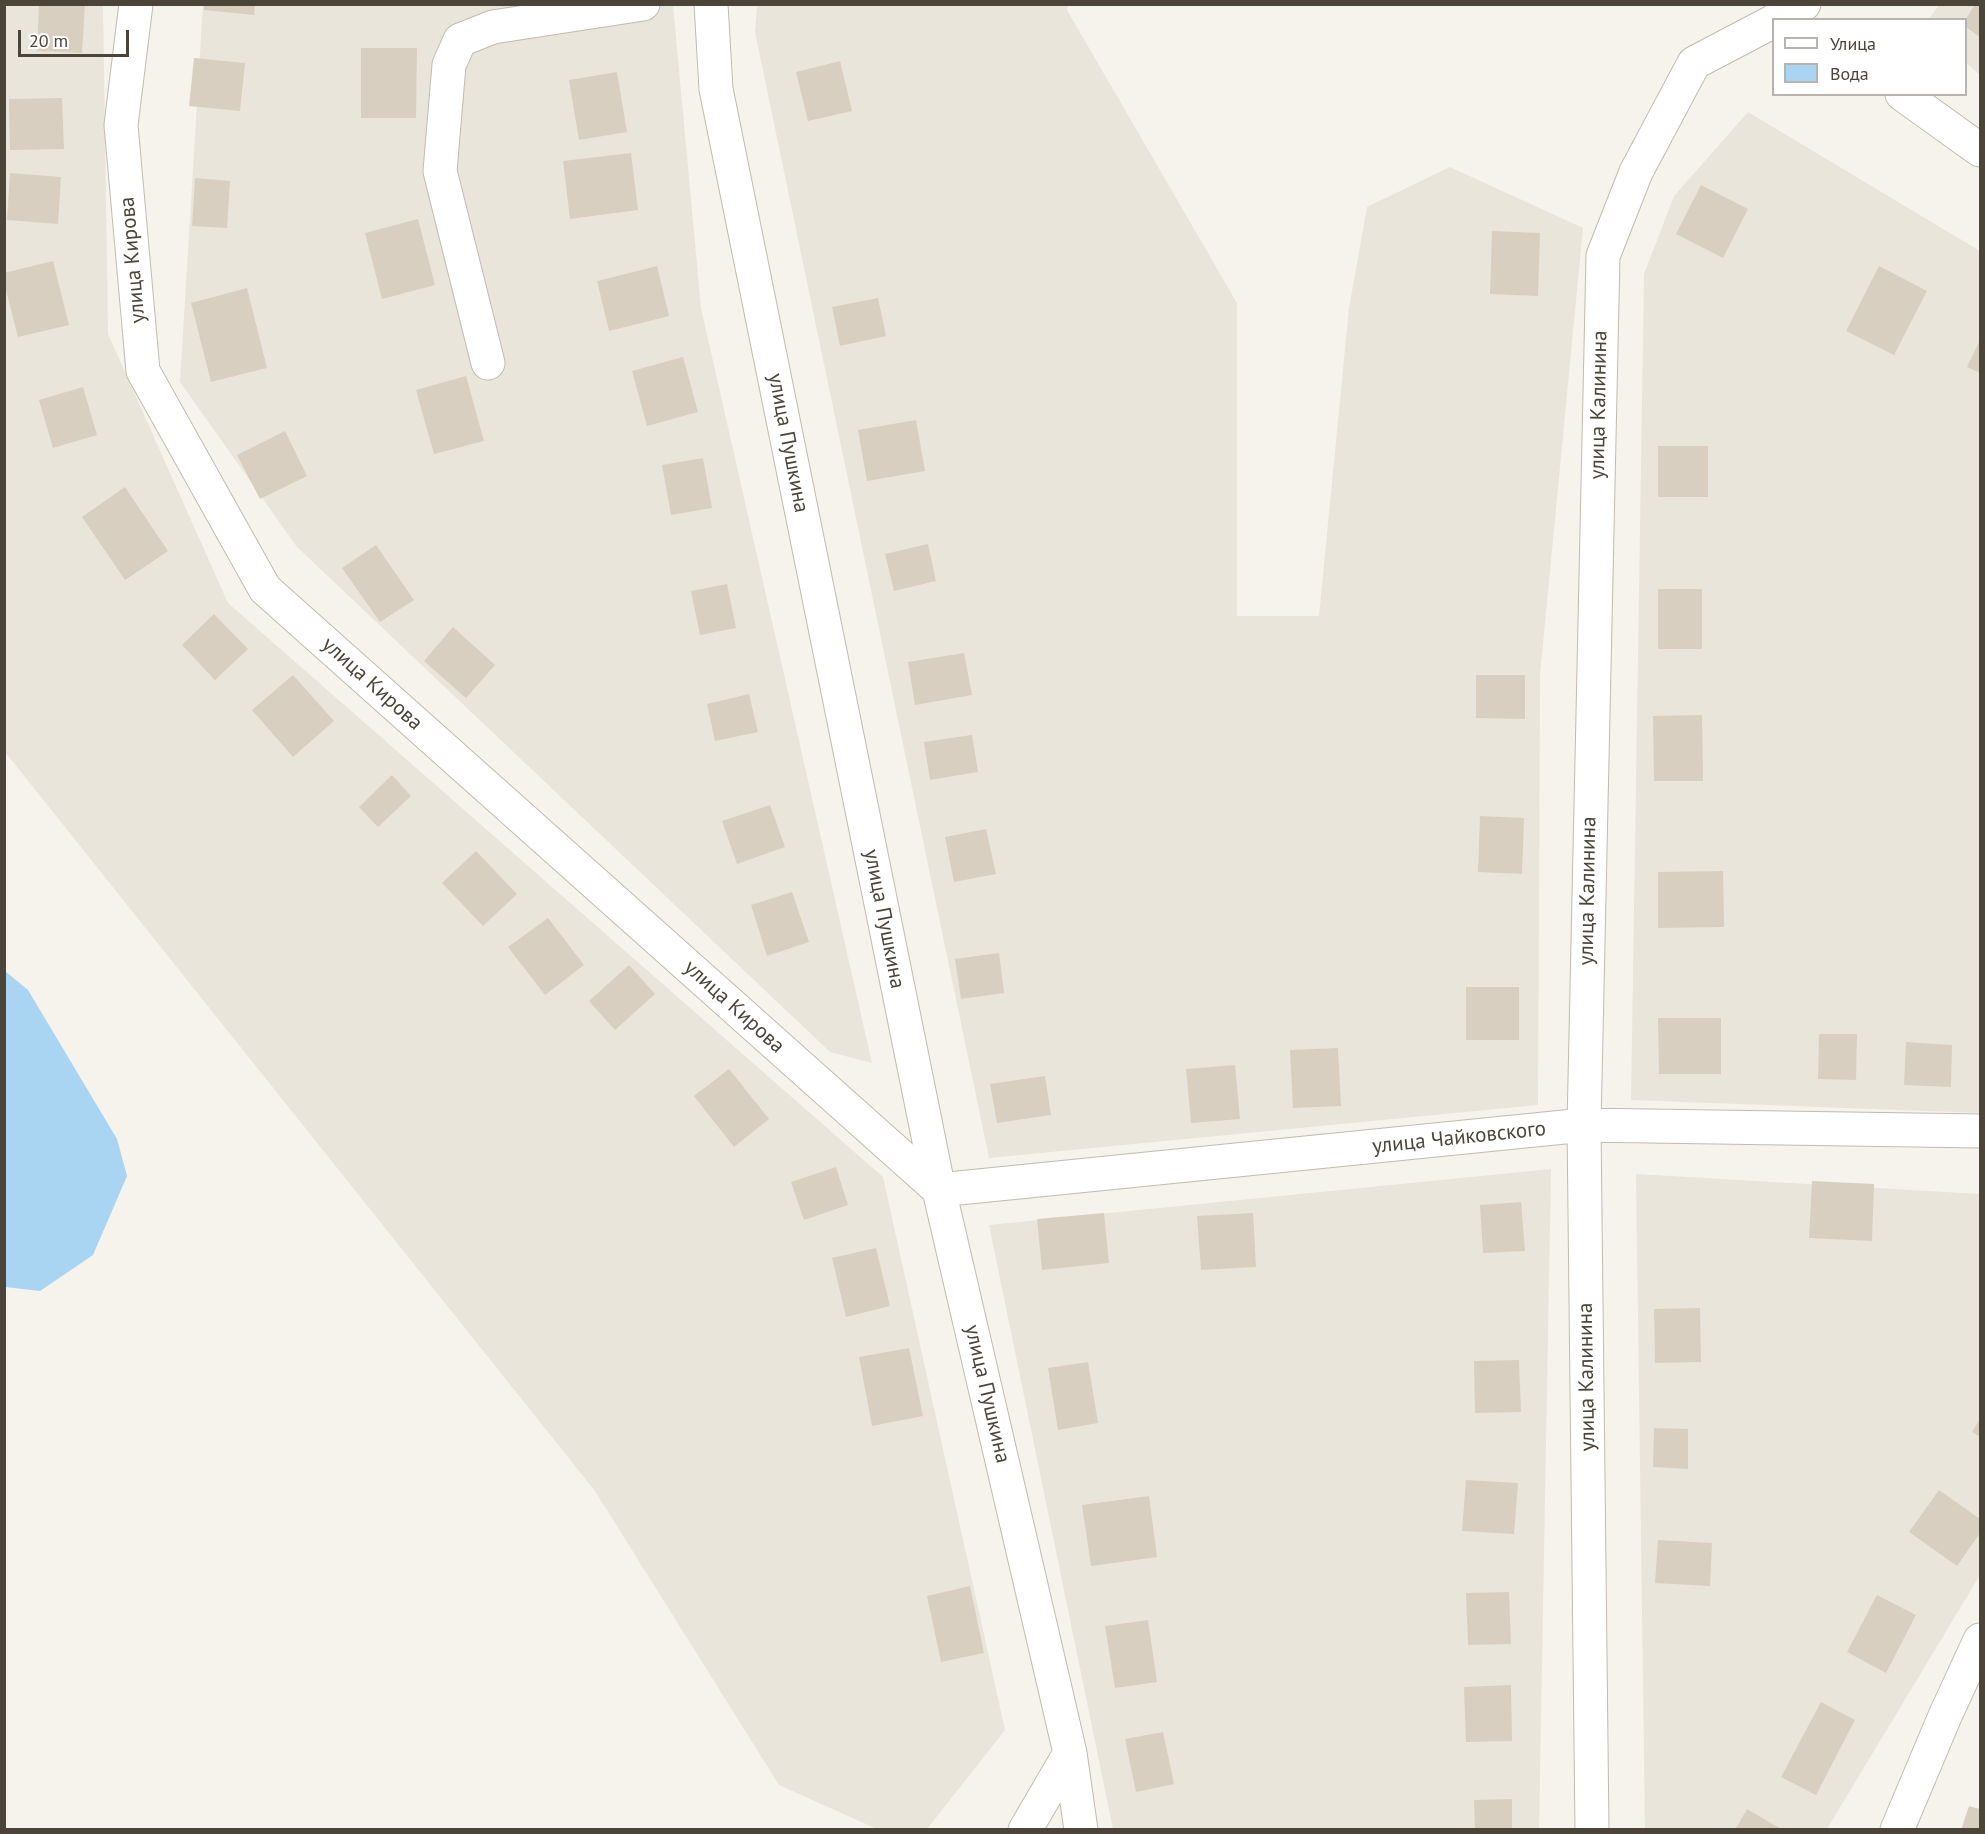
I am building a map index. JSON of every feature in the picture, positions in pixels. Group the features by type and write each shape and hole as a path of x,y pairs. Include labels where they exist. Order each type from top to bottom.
{"street":[{"name":"улица Кирова","path":"136,4 121,125 143,371 265,589 939,1190"},
{"path":"488,363 440,171 450,65 460,40 493,27 643,4"},
{"name":"улица Пушкина","path":"711,4 716,89 939,1190 1070,1754 1081,1830"},
{"name":"улица Калинина","path":"1592,1830 1584,1125 1603,256 1636,172 1694,63 1772,21"},
{"path":"1905,96 1980,150"},
{"name":"улица Чайковского","path":"939,1190 1584,1125 1980,1131"},
{"path":"1897,1830 1980,1640"},
{"path":"1025,1830 1070,1754"}],"shaded area":[{"path":"5,5 103,5 108,334 228,603 883,1177 1005,1730 927,1829 877,1829 779,1785 595,1491 5,752"},
{"path":"203,5 673,5 701,308 872,1063 830,1052 297,547 180,382"},
{"path":"757,5 1068,5 1067,10 1237,303 1237,616 1319,616 1349,308 1367,207 1450,167 1583,228 1540,675 1538,1105 989,1158 755,32"},
{"path":"1939,5 1980,5 1980,75 1967,64 1967,18 1929,18"},
{"path":"1748,112 1980,251 1980,1113 1631,1100 1644,274 1674,196"},
{"path":"1551,1169 1539,1829 1113,1829 989,1225"},
{"path":"1636,1174 1980,1194 1980,1575 1827,1829 1645,1829"}],"water":[{"path":"5,971 28,990 117,1139 127,1176 93,1255 40,1291 5,1287"}],"building":[{"path":"39,4 85,4 82,53 37,51"},
{"path":"204,4 255,4 254,15 204,10"},
{"path":"1975,4 1980,4 1980,37 1967,28 1967,18"},
{"path":"361,48 417,48 416,118 361,118"},
{"path":"194,58 245,63 240,111 189,106"},
{"path":"840,61 852,111 808,121 796,72"},
{"path":"617,72 627,132 579,140 569,80"},
{"path":"62,98 64,149 10,150 9,99"},
{"path":"631,153 638,210 570,219 563,161"},
{"path":"10,173 61,177 58,224 7,220"},
{"path":"195,178 230,181 227,228 192,226"},
{"path":"1701,185 1748,209 1723,258 1676,234"},
{"path":"418,219 435,285 382,299 365,233"},
{"path":"1492,231 1540,233 1538,296 1490,294"},
{"path":"53,261 69,325 18,337 4,282 4,273"},
{"path":"657,266 669,316 609,331 597,281"},
{"path":"1879,266 1927,291 1894,355 1846,331"},
{"path":"247,288 267,368 211,382 191,303"},
{"path":"878,298 886,336 840,346 832,307"},
{"path":"1980,340 1980,373 1967,367"},
{"path":"683,357 698,412 647,426 632,371"},
{"path":"466,376 484,441 434,454 416,390"},
{"path":"83,387 97,435 53,448 39,400"},
{"path":"916,420 925,471 867,481 858,430"},
{"path":"285,431 307,476 260,499 237,455"},
{"path":"1658,446 1708,446 1708,497 1658,497"},
{"path":"703,458 712,508 671,515 662,465"},
{"path":"125,487 168,551 125,580 82,517"},
{"path":"928,544 936,581 894,591 885,554"},
{"path":"376,545 414,600 380,622 342,568"},
{"path":"727,584 736,628 700,635 691,591"},
{"path":"1658,589 1702,589 1702,649 1658,649"},
{"path":"214,614 248,649 215,680 182,645"},
{"path":"453,627 495,665 466,698 424,661"},
{"path":"964,653 972,695 915,705 908,662"},
{"path":"293,675 334,721 293,757 252,710"},
{"path":"1476,675 1525,675 1525,719 1476,718"},
{"path":"749,694 758,732 715,741 707,704"},
{"path":"1702,715 1703,781 1654,781 1653,716"},
{"path":"972,735 978,772 930,780 924,742"},
{"path":"392,775 411,796 378,827 359,807"},
{"path":"770,805 785,847 737,864 722,821"},
{"path":"1480,816 1524,818 1522,874 1478,872"},
{"path":"986,829 996,874 954,882 945,837"},
{"path":"476,851 517,894 483,926 442,883"},
{"path":"1723,871 1724,927 1658,928 1658,872"},
{"path":"792,892 809,942 767,956 751,905"},
{"path":"548,918 584,965 545,995 508,947"},
{"path":"999,953 1004,993 961,999 955,959"},
{"path":"629,965 655,994 615,1030 589,1001"},
{"path":"1466,987 1519,987 1519,1040 1466,1040"},
{"path":"1658,1018 1721,1018 1721,1074 1659,1074"},
{"path":"1819,1034 1857,1034 1856,1080 1818,1079"},
{"path":"1906,1042 1952,1045 1951,1087 1904,1085"},
{"path":"1338,1048 1341,1106 1293,1108 1290,1050"},
{"path":"1235,1065 1240,1119 1191,1123 1186,1069"},
{"path":"729,1069 769,1119 734,1147 694,1096"},
{"path":"1045,1076 1051,1115 997,1123 990,1084"},
{"path":"836,1167 848,1205 804,1220 791,1182"},
{"path":"1812,1181 1874,1184 1872,1241 1809,1238"},
{"path":"1521,1202 1525,1251 1483,1253 1480,1205"},
{"path":"1104,1213 1109,1263 1042,1270 1037,1219"},
{"path":"1253,1213 1256,1267 1201,1270 1197,1216"},
{"path":"876,1248 890,1306 846,1317 832,1258"},
{"path":"1700,1308 1701,1362 1655,1363 1654,1309"},
{"path":"909,1348 923,1416 872,1426 859,1357"},
{"path":"1519,1360 1521,1412 1475,1413 1474,1361"},
{"path":"1088,1362 1098,1423 1058,1430 1048,1368"},
{"path":"1980,1419 1980,1437 1972,1432"},
{"path":"1654,1428 1688,1429 1688,1469 1653,1467"},
{"path":"1466,1480 1518,1483 1514,1534 1462,1531"},
{"path":"1939,1490 1980,1519 1980,1533 1957,1566 1909,1532"},
{"path":"1149,1496 1157,1557 1091,1566 1082,1505"},
{"path":"1658,1540 1712,1543 1710,1586 1655,1583"},
{"path":"970,1586 984,1653 941,1662 927,1596"},
{"path":"1509,1592 1511,1644 1468,1645 1466,1593"},
{"path":"1877,1595 1916,1615 1886,1673 1847,1652"},
{"path":"1148,1620 1157,1682 1115,1688 1105,1626"},
{"path":"1511,1685 1512,1741 1466,1742 1464,1687"},
{"path":"1821,1702 1855,1720 1816,1795 1781,1777"},
{"path":"1163,1732 1174,1784 1136,1792 1125,1739"},
{"path":"1512,1799 1512,1830 1475,1830 1474,1800"},
{"path":"1969,1806 1980,1809 1980,1830 1961,1830"},
{"path":"1747,1809 1783,1830 1735,1830"}]}
